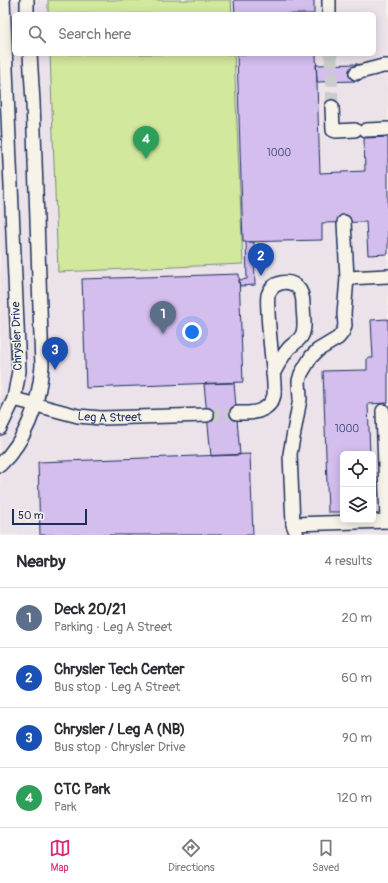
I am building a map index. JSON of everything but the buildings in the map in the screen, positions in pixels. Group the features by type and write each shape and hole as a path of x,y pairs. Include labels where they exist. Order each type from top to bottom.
{"street":[{"name":"Chrysler Drive","path":"0,428 14,398 19,371 3,0"},
{"path":"27,0 27,12"},
{"path":"329,0 329,12"},
{"name":"Chrysler Drive","path":"0,465 7,459 20,441 28,426 36,404 42,366 30,56"},
{"path":"356,73 388,66"},
{"path":"332,107 333,130 388,129"},
{"path":"344,222 347,278 344,329 338,338 318,350 311,357 306,364 299,381 300,399 290,454 293,531 388,521 383,411"},
{"path":"347,278 388,276"},
{"path":"236,413 257,412 268,406 272,401 274,395 273,374 268,329 267,301 270,290 279,283 284,282 290,283 298,288 301,293 303,300 304,328 302,336 283,356 273,374"},
{"name":"Leg A Street","path":"14,398 78,416 102,418 207,415"}],"shaded area":[{"path":"0,0 388,0 388,535 0,535"}],"green space":[{"path":"48,0 231,0 232,12 48,12"},
{"path":"50,56 234,56 243,264 58,272"}],"tunnel":[{"path":"331,56 332,107"},
{"path":"207,415 237,413"}],"place":[{"name":"CTC Park","path":"146,159"},
{"name":"Chrysler Tech Center","path":"261,276"},
{"name":"Deck 20/21","path":"163,334"},
{"name":"Chrysler / Leg A (NB)","path":"55,370"}]}
